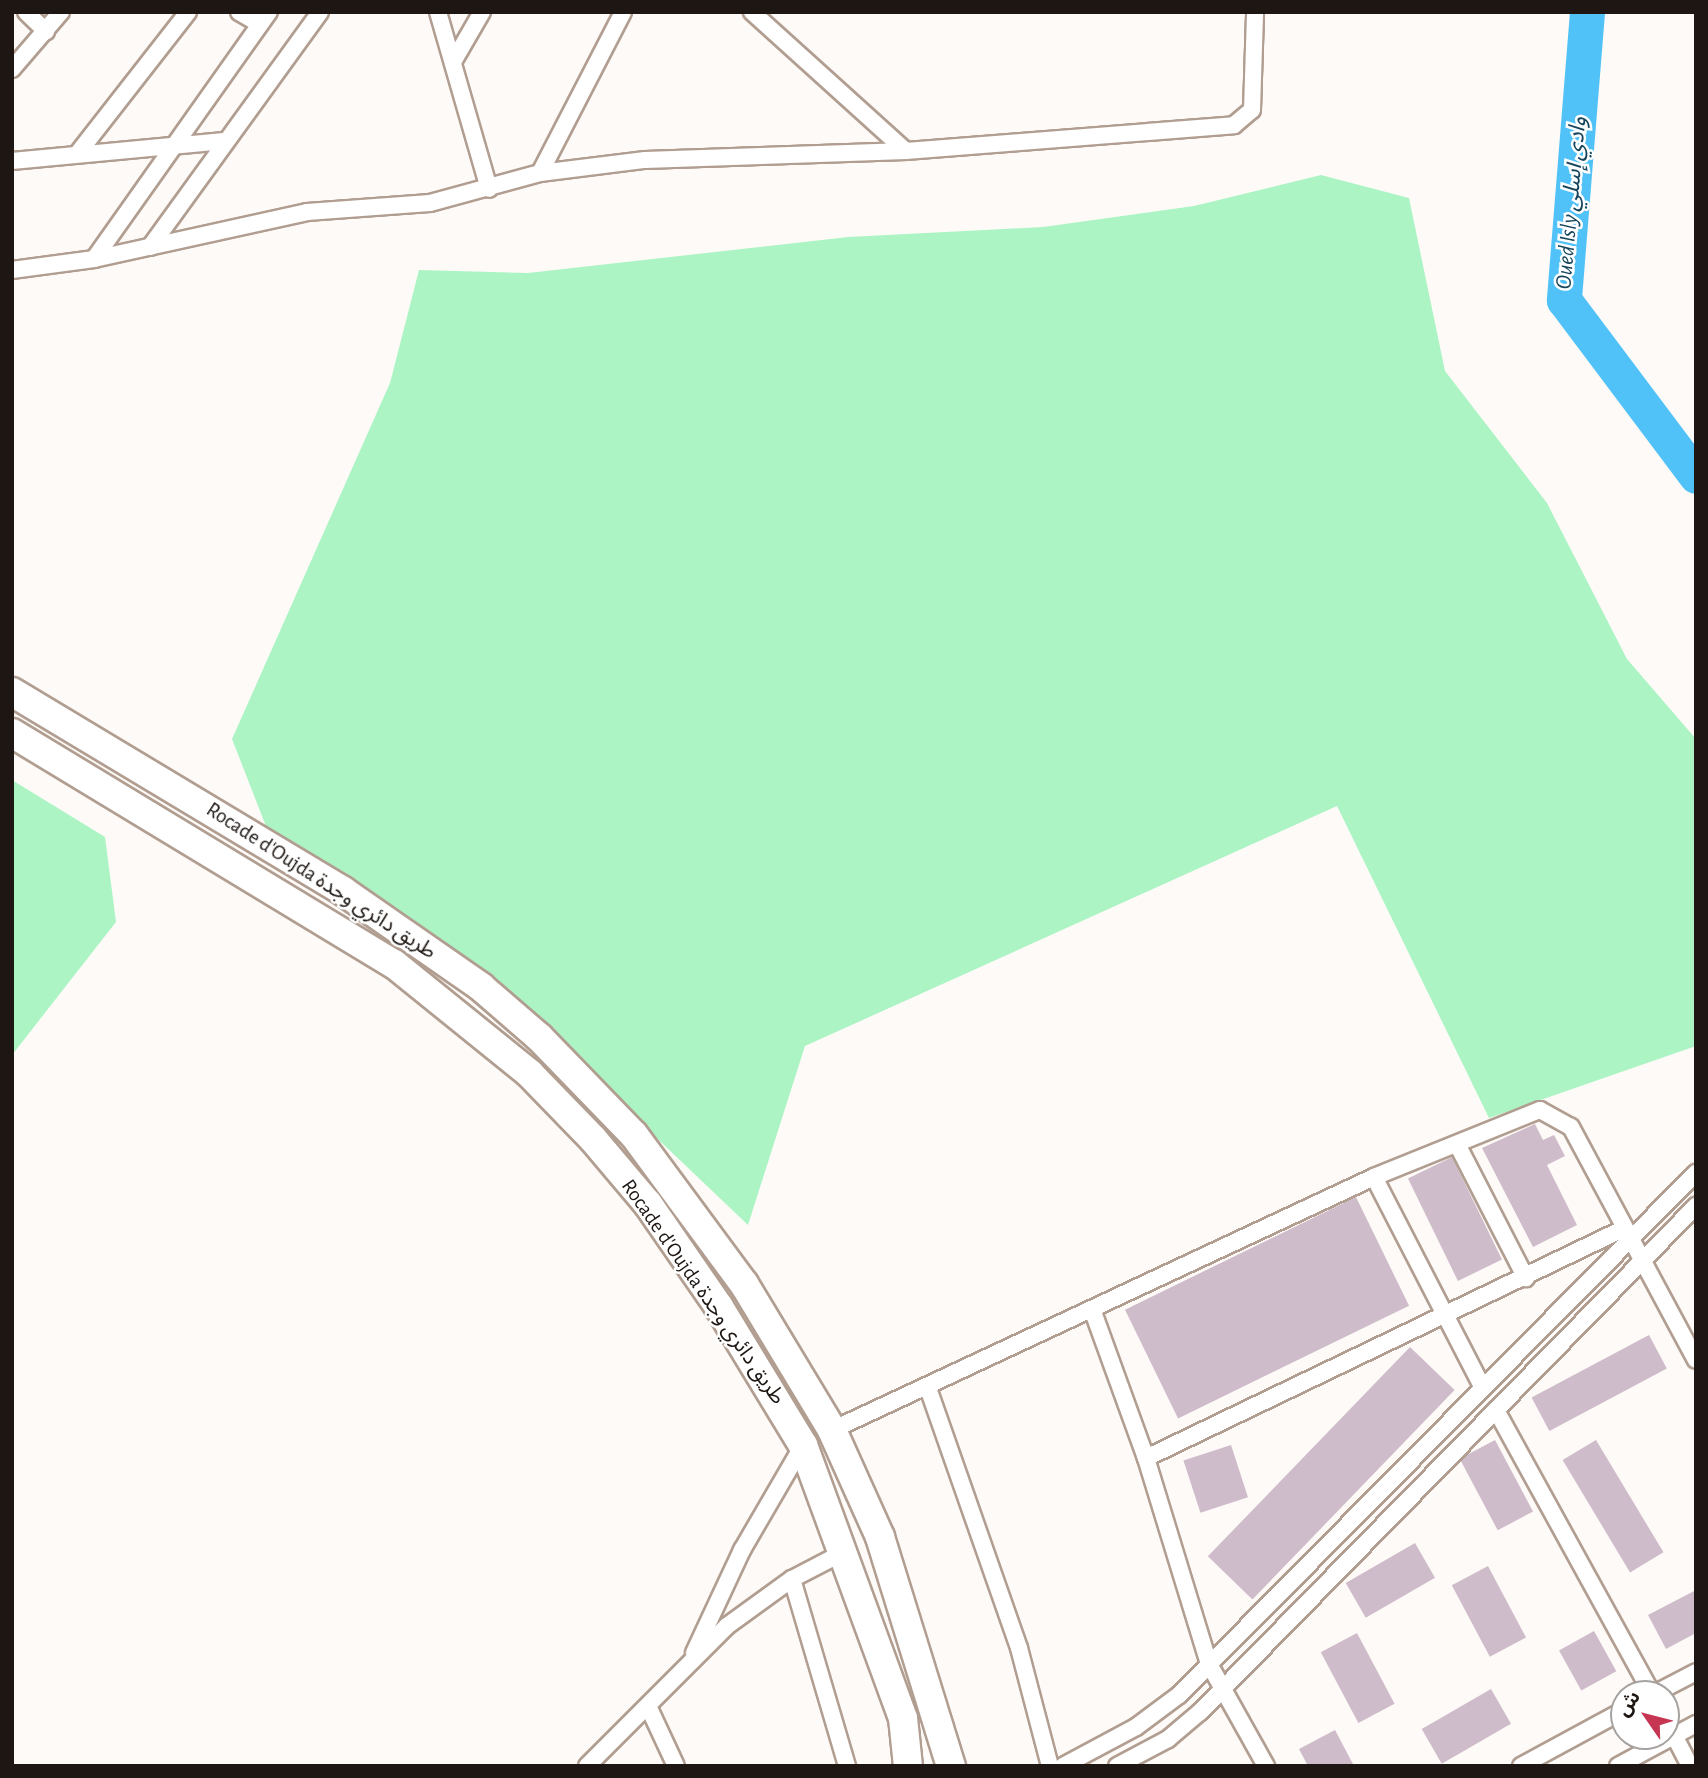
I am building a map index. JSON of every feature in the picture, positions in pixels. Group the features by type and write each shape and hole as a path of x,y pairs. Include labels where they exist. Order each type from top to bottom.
{"highway":[{"name":"Rocade d'Oujda طريق دائري وجدة","path":"12,692 343,891 481,987 539,1037 634,1135 687,1202 778,1338 832,1430 880,1537 951,1766"},
{"name":"Rocade d'Oujda طريق دائري وجدة","path":"12,733 394,964 529,1073 648,1204 719,1307 803,1446 846,1551 903,1718 908,1766"}],"street":[{"path":"26,12 46,31"},
{"path":"12,69 61,12"},
{"path":"78,153 188,12"},
{"path":"94,259 265,18 239,12"},
{"path":"149,247 320,12"},
{"path":"438,12 489,189"},
{"path":"453,62 482,12"},
{"path":"540,173 623,12"},
{"path":"12,270 94,259 307,212 430,203 540,173 645,160 906,151 1234,125 1252,110 1255,12"},
{"path":"760,15 906,151"},
{"path":"12,161 224,141"},
{"path":"832,1430 928,1388 1374,1177 1539,1110 1555,1114 1571,1127 1696,1360"},
{"path":"1457,1144 1526,1278"},
{"path":"1063,1766 1150,1718 1209,1664 1629,1234 1696,1173"},
{"path":"1374,1177 1482,1386"},
{"path":"1117,1766 1179,1732 1696,1206"},
{"path":"1146,1458 1526,1278 1629,1234"},
{"path":"1092,1310 1146,1458 1209,1664 1266,1766"},
{"path":"928,1388 1019,1648 1051,1766"},
{"path":"1496,1410 1645,1680"},
{"path":"688,1665 742,1550 803,1446"},
{"path":"587,1766 727,1626 793,1579 846,1551"},
{"path":"793,1579 847,1766"},
{"path":"1680,1680 1696,1672"},
{"path":"648,1706 676,1766"},
{"path":"1521,1766 1610,1718"},
{"path":"1680,1732 1696,1724"},
{"path":"1680,1747 1690,1766"},
{"path":"1618,1766 1647,1750"}],"green space":[{"path":"1321,175 1409,198 1445,371 1547,503 1627,659 1696,739 1696,1046 1489,1118 1337,806 805,1046 748,1225 476,966 336,870 269,834 232,739 390,383 419,270 528,273 848,237 1043,227 1194,206"},
{"path":"12,780 105,837 116,922 12,1055"}],"building":[{"path":"1535,1124 1543,1140 1554,1135 1565,1156 1547,1165 1577,1225 1533,1247 1482,1148"},
{"path":"1452,1157 1502,1259 1458,1281 1408,1178"},
{"path":"1356,1197 1409,1306 1178,1418 1125,1310"},
{"path":"1649,1335 1667,1369 1549,1431 1532,1397"},
{"path":"1410,1347 1455,1390 1252,1599 1208,1556"},
{"path":"1495,1440 1533,1512 1498,1530 1460,1459"},
{"path":"1596,1440 1663,1552 1630,1572 1563,1460"},
{"path":"1231,1445 1248,1497 1200,1513 1183,1460"},
{"path":"1415,1543 1435,1578 1366,1618 1346,1583"},
{"path":"1488,1566 1526,1638 1490,1657 1452,1585"},
{"path":"1696,1590 1696,1633 1666,1649 1648,1615"},
{"path":"1594,1631 1616,1671 1581,1691 1559,1650"},
{"path":"1357,1633 1395,1704 1358,1723 1321,1652"},
{"path":"1491,1689 1511,1724 1442,1764 1422,1729"},
{"path":"1335,1730 1354,1766 1308,1766 1299,1749"}],"waterway":[{"name":"Oued Isly وادي إسلي","path":"1587,12 1564,300 1696,476"}]}
